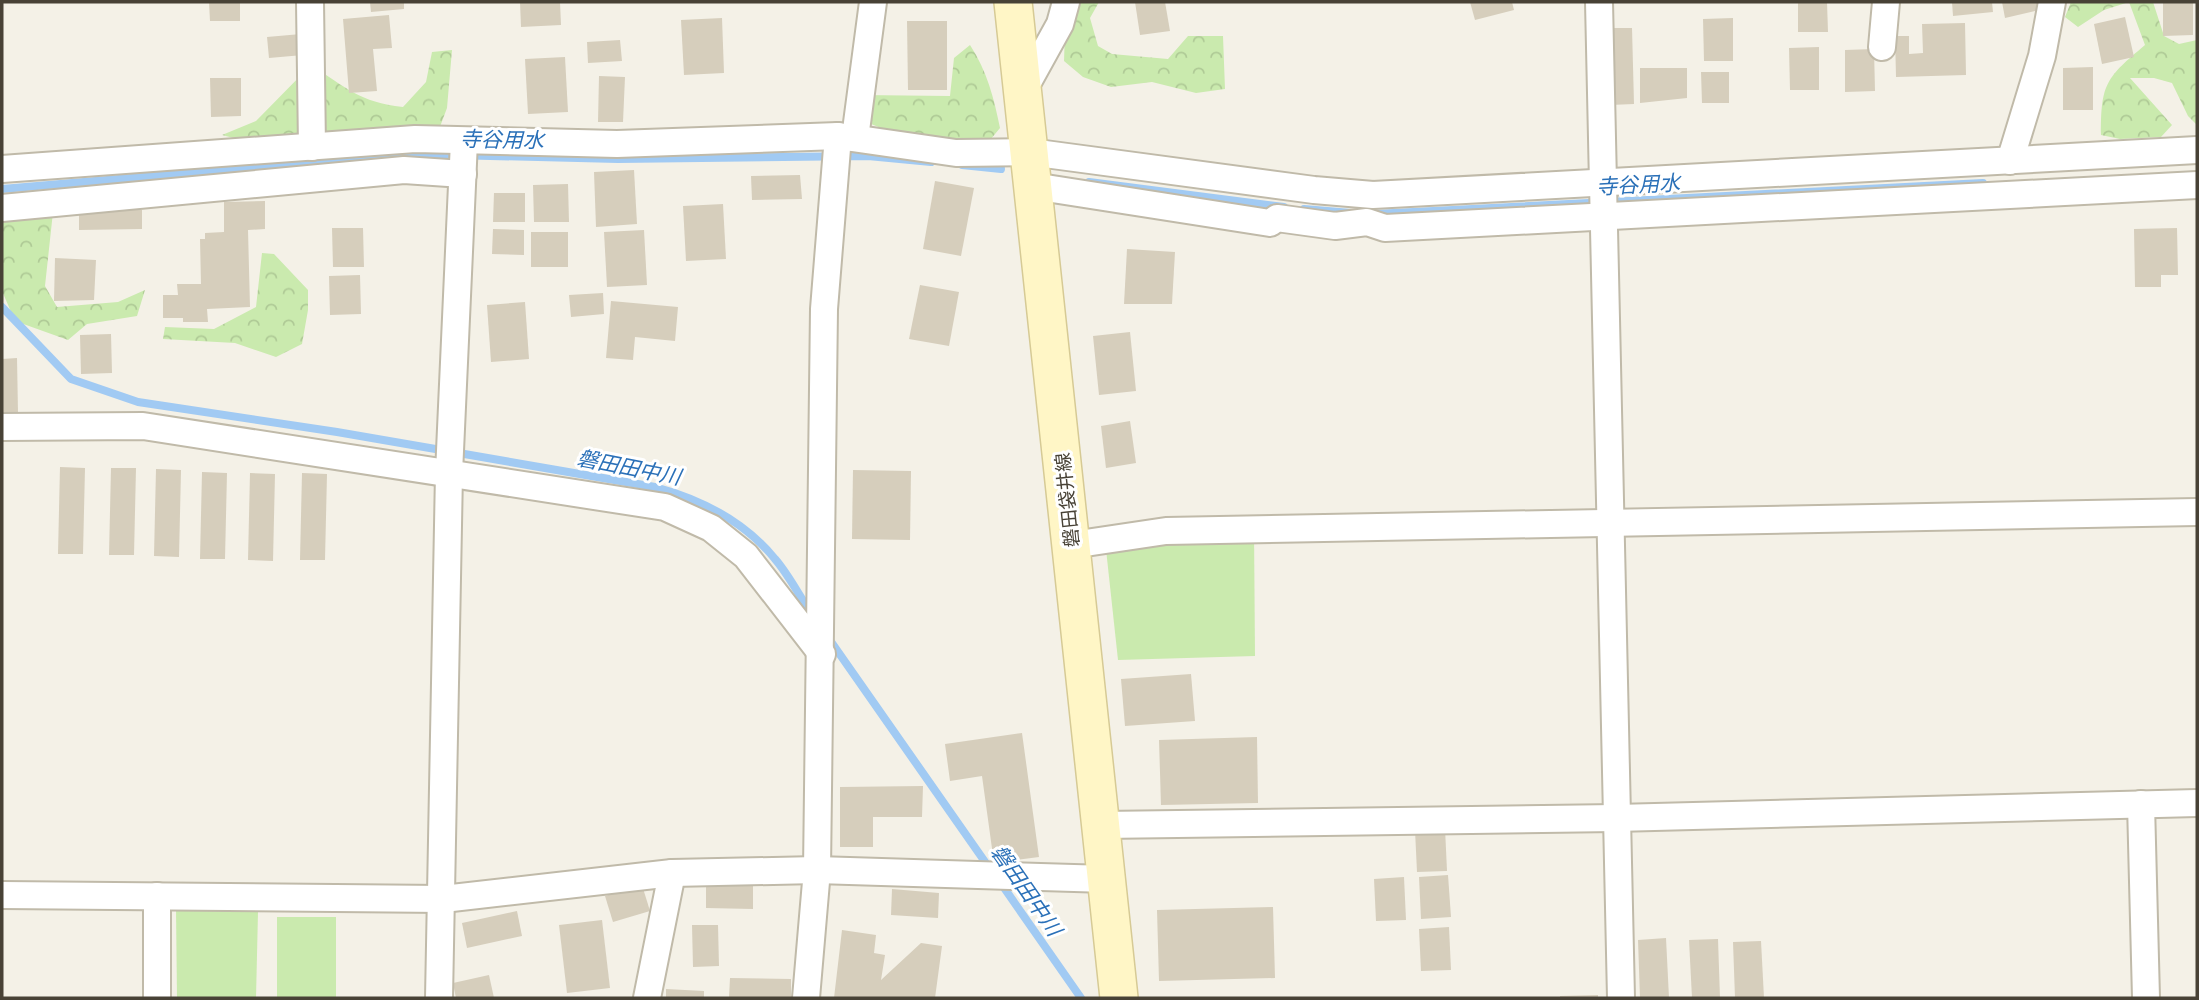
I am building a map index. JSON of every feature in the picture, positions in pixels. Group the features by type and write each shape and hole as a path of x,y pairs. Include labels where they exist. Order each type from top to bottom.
{"main road":[{"name":"磐田袋井線","path":"1013,2 1119,998"}],"street":[{"path":"310,2 312,147"},
{"path":"806,998 817,870 822,654 824,309 847,137 873,2"},
{"path":"1023,91 1060,24 1066,2"},
{"path":"1600,2 1621,998"},
{"path":"1882,47 1886,2"},
{"path":"2010,161 2042,56 2052,2"},
{"path":"2,169 415,139 617,144 847,137 956,153 1270,223 1277,218 1335,226 1367,222 1385,228 2197,185"},
{"path":"439,998 443,899 449,473 464,141"},
{"path":"1031,169 1373,195 2197,150"},
{"path":"2,208 404,170 463,174"},
{"path":"2,427 143,426 664,507 711,528 746,556 822,654"},
{"path":"1072,545 1166,531 2197,512"},
{"path":"1102,825 1616,818 2197,803"},
{"path":"2141,804 2146,998"},
{"path":"2,895 443,899 672,873 817,870 1107,879"},
{"path":"646,998 672,873"},
{"path":"157,896 158,998"}],"green space":[{"path":"1066,2 1099,2 1090,18 1098,46 1112,54 1168,59 1188,36 1223,36 1225,89 1196,93 1152,82 1111,87 1083,77 1064,61"},
{"path":"2071,2 2129,2 2104,10 2078,27 2065,17"},
{"path":"2129,2 2153,2 2164,36 2179,44 2197,40 2197,125 2188,116 2172,83 2154,78 2130,78 2172,125 2161,137 2120,139 2101,135 2102,104 2108,83 2145,45"},
{"path":"970,45 985,75 998,117 1000,128 990,140 929,140 871,124 861,95 950,96 954,58"},
{"path":"452,50 447,108 435,140 249,142 222,135 256,121 311,65 364,98 403,107 426,82 432,52"},
{"path":"53,212 45,286 57,307 118,302 145,290 137,316 87,324 68,340 15,321 2,291 2,217"},
{"path":"262,253 274,254 308,290 308,310 302,344 276,357 235,343 163,339 165,327 214,329 256,307"},
{"path":"1254,529 1255,656 1118,660 1105,540"},
{"path":"176,909 258,912 256,998 177,998"},
{"path":"277,917 336,917 336,998 277,998"}],"building":[{"path":"209,2 240,2 240,21 210,21"},
{"path":"370,2 404,2 404,9 371,12"},
{"path":"520,2 560,2 561,25 521,27"},
{"path":"1135,2 1165,2 1170,31 1140,35"},
{"path":"1470,2 1512,2 1514,10 1475,20"},
{"path":"1798,2 1827,2 1828,32 1798,32"},
{"path":"1952,2 1992,2 1993,12 1953,16"},
{"path":"2002,2 2037,2 2039,10 2005,18"},
{"path":"2163,2 2193,2 2193,35 2163,36"},
{"path":"389,15 392,48 373,49 377,91 349,93 343,19"},
{"path":"2125,17 2134,57 2102,64 2094,24"},
{"path":"722,18 724,73 684,75 681,20"},
{"path":"1733,18 1733,61 1704,61 1703,19"},
{"path":"907,21 947,21 947,90 908,90"},
{"path":"1965,23 1966,75 1896,77 1895,36 1909,36 1909,54 1923,53 1922,24"},
{"path":"1609,28 1632,28 1634,104 1610,105"},
{"path":"301,34 303,55 269,58 267,37"},
{"path":"620,40 622,61 588,63 587,42"},
{"path":"1819,47 1819,90 1790,90 1789,48"},
{"path":"1874,49 1875,91 1845,92 1845,50"},
{"path":"565,57 568,112 528,114 525,59"},
{"path":"2093,67 2093,110 2063,110 2063,68"},
{"path":"1640,68 1687,68 1687,98 1640,103"},
{"path":"1701,72 1729,72 1729,103 1702,103"},
{"path":"599,76 625,77 623,122 598,122"},
{"path":"210,78 241,78 241,116 211,117"},
{"path":"634,170 637,224 596,227 594,172"},
{"path":"800,175 802,199 752,200 751,176"},
{"path":"935,181 974,188 961,256 923,249"},
{"path":"568,184 569,222 534,222 533,185"},
{"path":"494,193 525,193 525,222 493,222"},
{"path":"265,201 265,229 248,230 250,307 207,309 208,322 183,322 183,318 163,318 163,295 178,295 177,284 201,284 200,239 205,239 205,233 224,232 224,202"},
{"path":"723,204 726,259 686,261 683,206"},
{"path":"79,210 142,210 142,229 79,230"},
{"path":"332,228 363,228 364,267 333,267"},
{"path":"2177,228 2178,275 2161,275 2161,287 2135,287 2134,229"},
{"path":"493,229 524,230 524,255 492,254"},
{"path":"644,230 647,285 607,287 604,232"},
{"path":"531,232 568,232 568,267 531,267"},
{"path":"1127,249 1175,252 1172,304 1124,304"},
{"path":"55,258 96,260 94,300 54,301"},
{"path":"360,275 361,314 330,315 329,276"},
{"path":"920,285 959,292 949,346 909,339"},
{"path":"603,293 604,314 571,317 569,295"},
{"path":"611,301 678,307 675,341 635,337 633,360 606,358"},
{"path":"525,302 529,359 491,362 487,305"},
{"path":"1130,332 1136,391 1099,395 1093,336"},
{"path":"111,334 112,373 81,374 80,335"},
{"path":"17,358 18,413 2,413 2,359"},
{"path":"1130,421 1136,463 1106,468 1101,426"},
{"path":"60,467 85,468 83,554 58,554"},
{"path":"111,468 136,468 134,555 109,555"},
{"path":"156,469 181,470 179,557 154,556"},
{"path":"853,470 911,471 910,540 852,539"},
{"path":"202,472 227,473 225,559 200,559"},
{"path":"250,473 275,474 273,561 248,560"},
{"path":"302,473 327,474 325,560 300,560"},
{"path":"1191,674 1195,721 1125,726 1121,679"},
{"path":"1022,733 1039,857 994,863 982,776 950,781 945,744"},
{"path":"1257,737 1258,803 1161,805 1159,740"},
{"path":"923,786 922,817 873,817 873,847 840,847 840,787"},
{"path":"1445,828 1447,871 1417,872 1415,830"},
{"path":"1448,875 1451,917 1421,919 1419,877"},
{"path":"1404,877 1406,920 1376,921 1374,879"},
{"path":"706,884 753,884 753,909 706,908"},
{"path":"642,885 650,911 613,922 605,896"},
{"path":"892,889 939,893 938,918 891,915"},
{"path":"1273,907 1275,978 1159,981 1157,910"},
{"path":"517,911 522,936 467,948 462,923"},
{"path":"602,920 610,988 567,993 559,925"},
{"path":"692,925 718,925 719,966 693,967"},
{"path":"1449,927 1451,970 1421,971 1419,929"},
{"path":"842,930 876,935 874,953 885,955 881,980 921,943 942,946 935,998 834,998"},
{"path":"1666,938 1669,998 1640,998 1638,940"},
{"path":"1718,939 1720,998 1692,998 1689,940"},
{"path":"1761,941 1764,998 1735,998 1733,942"},
{"path":"489,975 494,998 456,998 453,983"},
{"path":"730,978 791,979 791,998 729,998"},
{"path":"666,989 704,991 704,998 666,998"},
{"path":"1598,995 1598,998 1560,998 1560,996"}],"waterway":[{"name":"寺谷用水","path":"2,189 410,154 618,159 868,156 931,162"},
{"name":"寺谷用水","path":"962,165 1001,169"},
{"name":"寺谷用水","path":"1089,182 1284,207"},
{"name":"寺谷用水","path":"1374,214 1983,183"},
{"name":"寺谷用水","path":"1304,209 1351,213"},
{"name":"磐田田中川","path":"2,307 71,379 138,402 337,432 655,487 688,498 720,513 763,545 785,572 812,614"},
{"name":"磐田田中川","path":"827,636 990,869"},
{"name":"磐田田中川","path":"1000,882 1081,998"}]}
